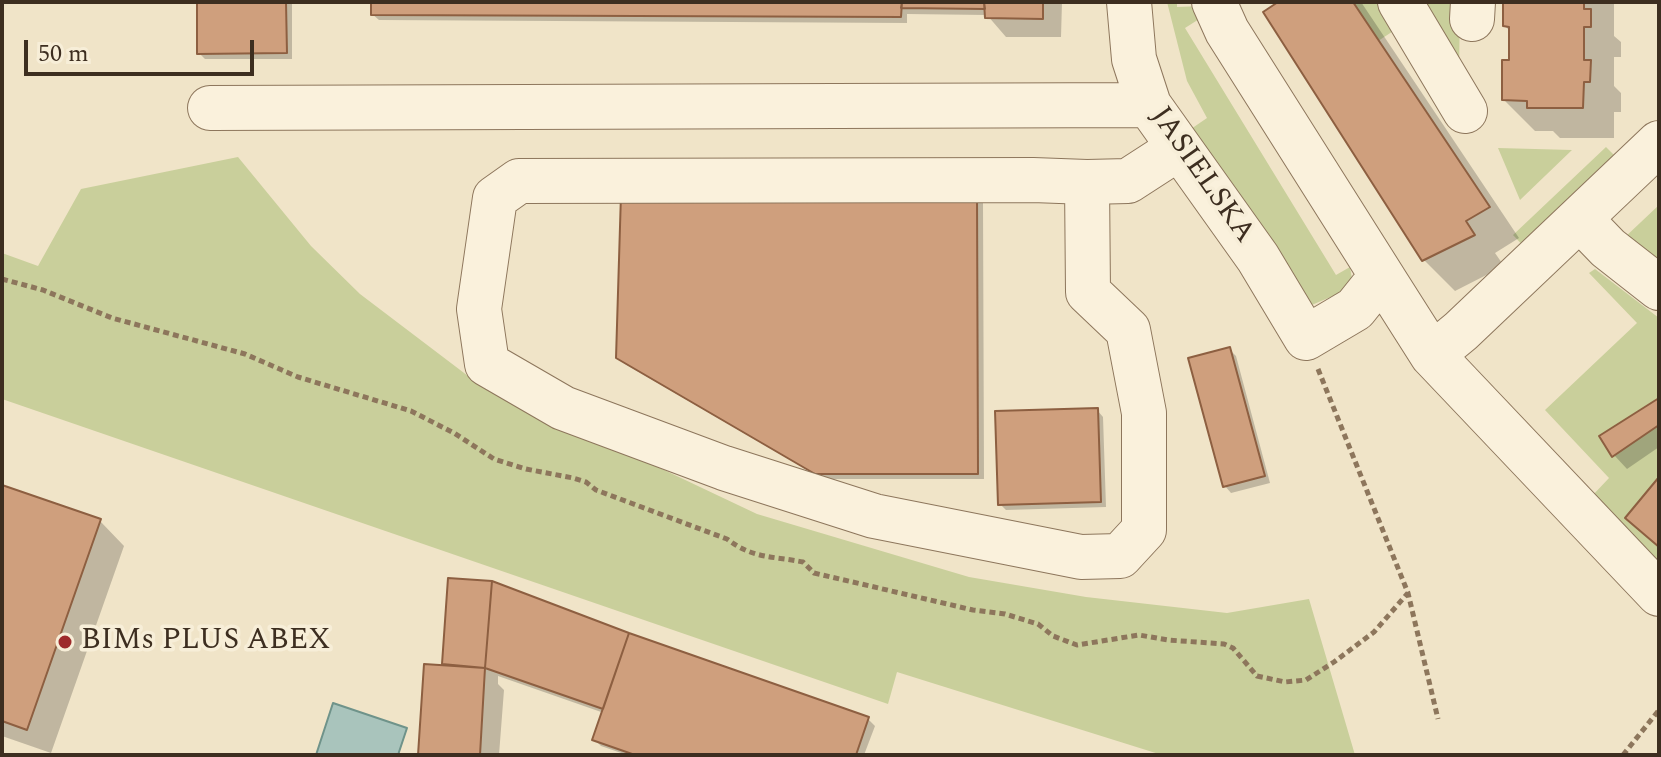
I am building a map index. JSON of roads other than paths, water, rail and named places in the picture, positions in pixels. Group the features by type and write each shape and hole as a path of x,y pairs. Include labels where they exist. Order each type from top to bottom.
{"street":[{"name":"JASIELSKA","path":"1129,2 1134,59 1149,105 1258,258 1306,338 1355,309 1371,289 1385,281"},
{"path":"1214,2 1235,44 1432,355 1659,594"},
{"path":"1400,2 1465,111"},
{"path":"210,108 1149,105"},
{"path":"1432,355 1659,143"},
{"path":"1087,182 1088,292 1128,330 1144,413 1144,530 1120,556 1081,557 874,516 724,468 563,408 487,364 479,309 495,198 519,181 1128,181 1179,148"},
{"path":"1580,219 1608,248 1659,288"}],"water":[{"path":"333,703 407,728 398,755 316,755"}],"place":[{"name":"BIMs PLUS ABEX","path":"65,642"}]}
